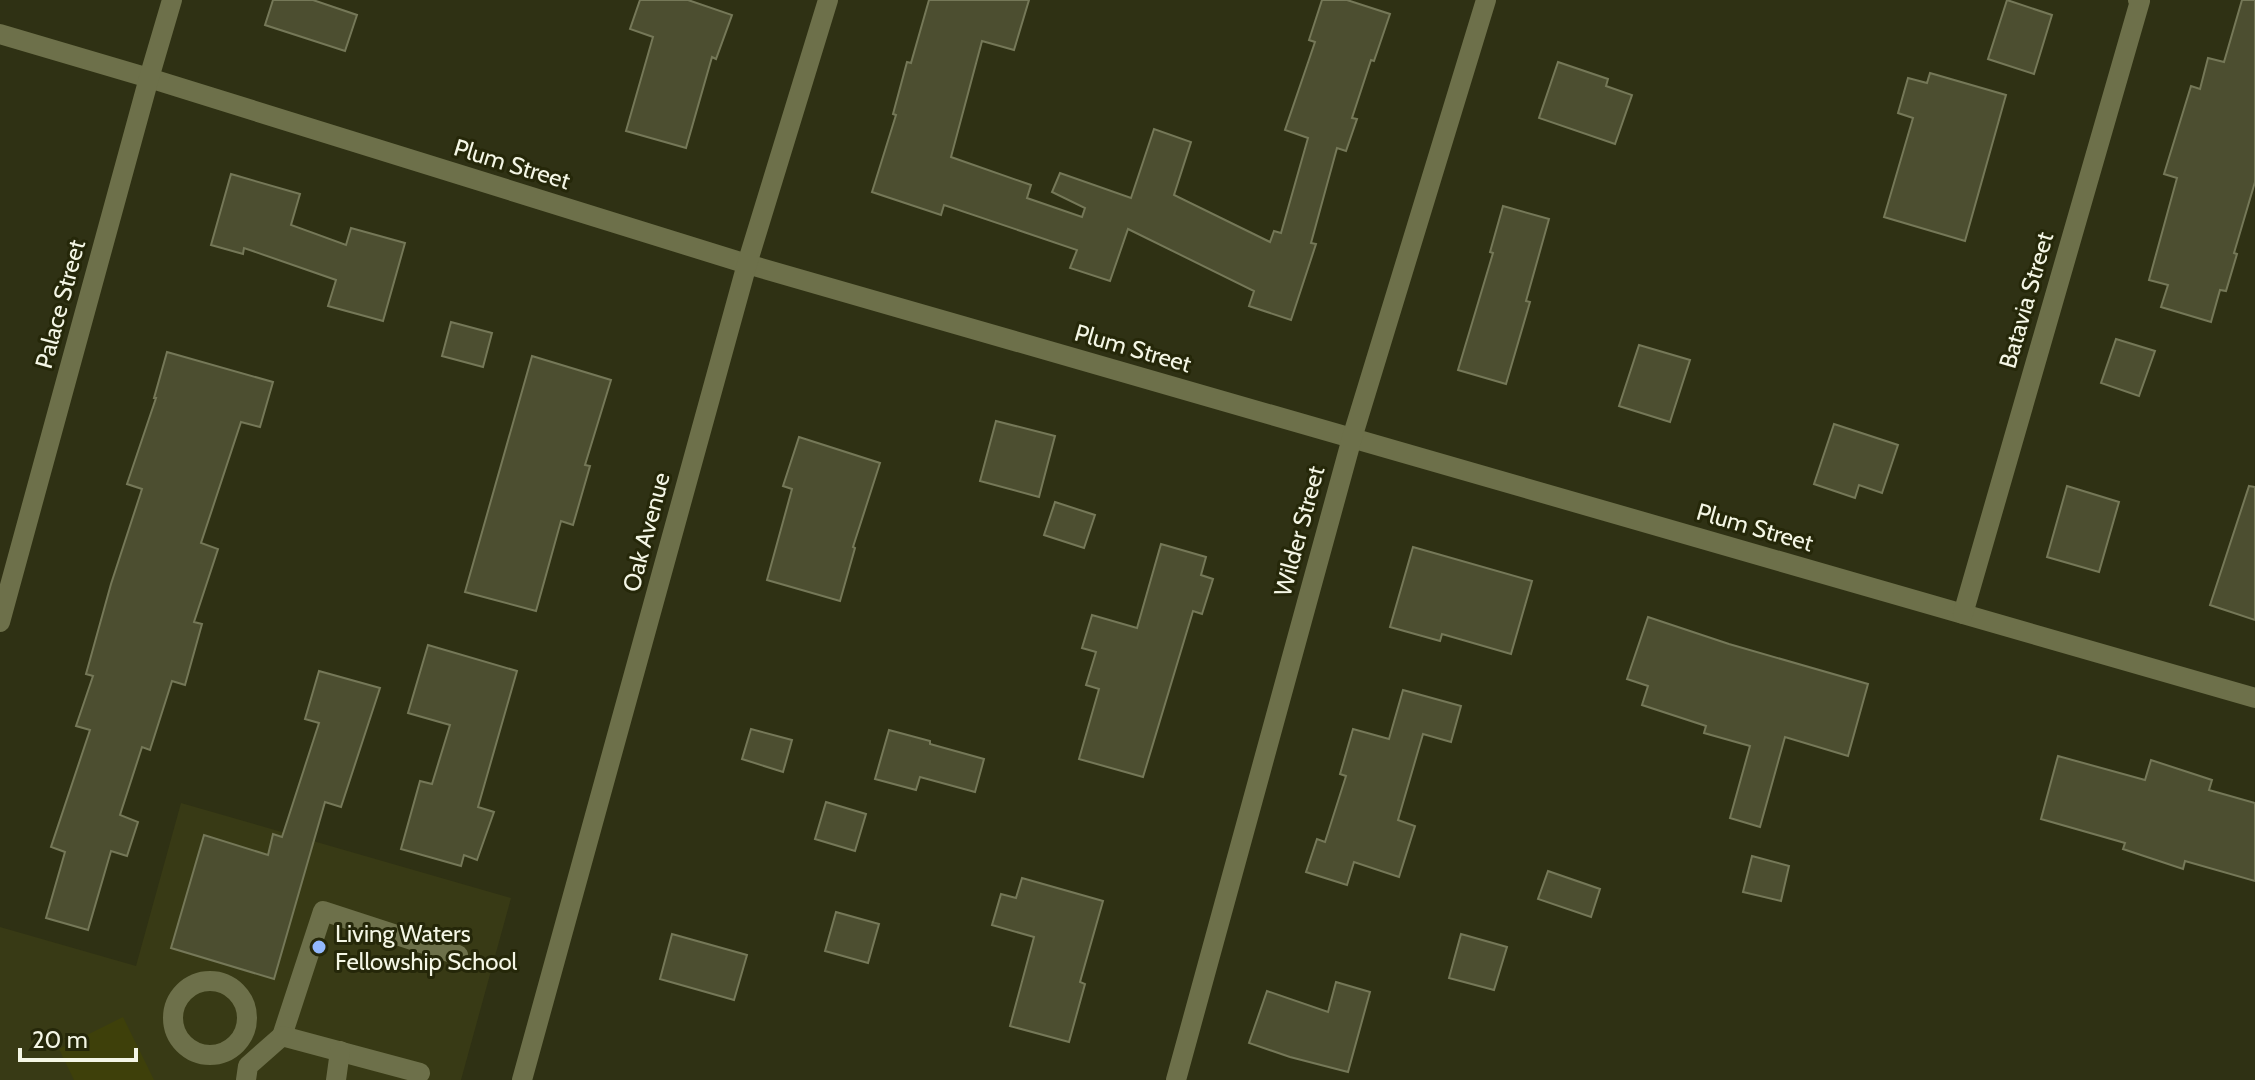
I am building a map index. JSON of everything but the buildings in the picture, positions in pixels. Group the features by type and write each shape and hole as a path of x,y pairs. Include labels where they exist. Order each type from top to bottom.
{"street":[{"name":"Palace Street","path":"0,622 172,0"},
{"name":"Oak Avenue","path":"522,1080 747,264 828,0"},
{"name":"Wilder Street","path":"1176,1080 1352,438 1486,0"},
{"name":"Batavia Street","path":"1963,614 2139,0"},
{"name":"Plum Street","path":"0,34 747,264 2255,698"},
{"path":"235,1045 247,1073 282,1036 323,911 458,955"},
{"path":"282,1036 420,1073"},
{"path":"336,1080 340,1051"}],"shaded area":[{"name":"Living Waters Fellowship School","path":"181,803 511,898 461,1080 0,1080 0,927 136,966"},
{"path":"123,1017 154,1080 74,1080 59,1049"}],"place":[{"name":"Living Waters Fellowship School","path":"319,947"}]}
